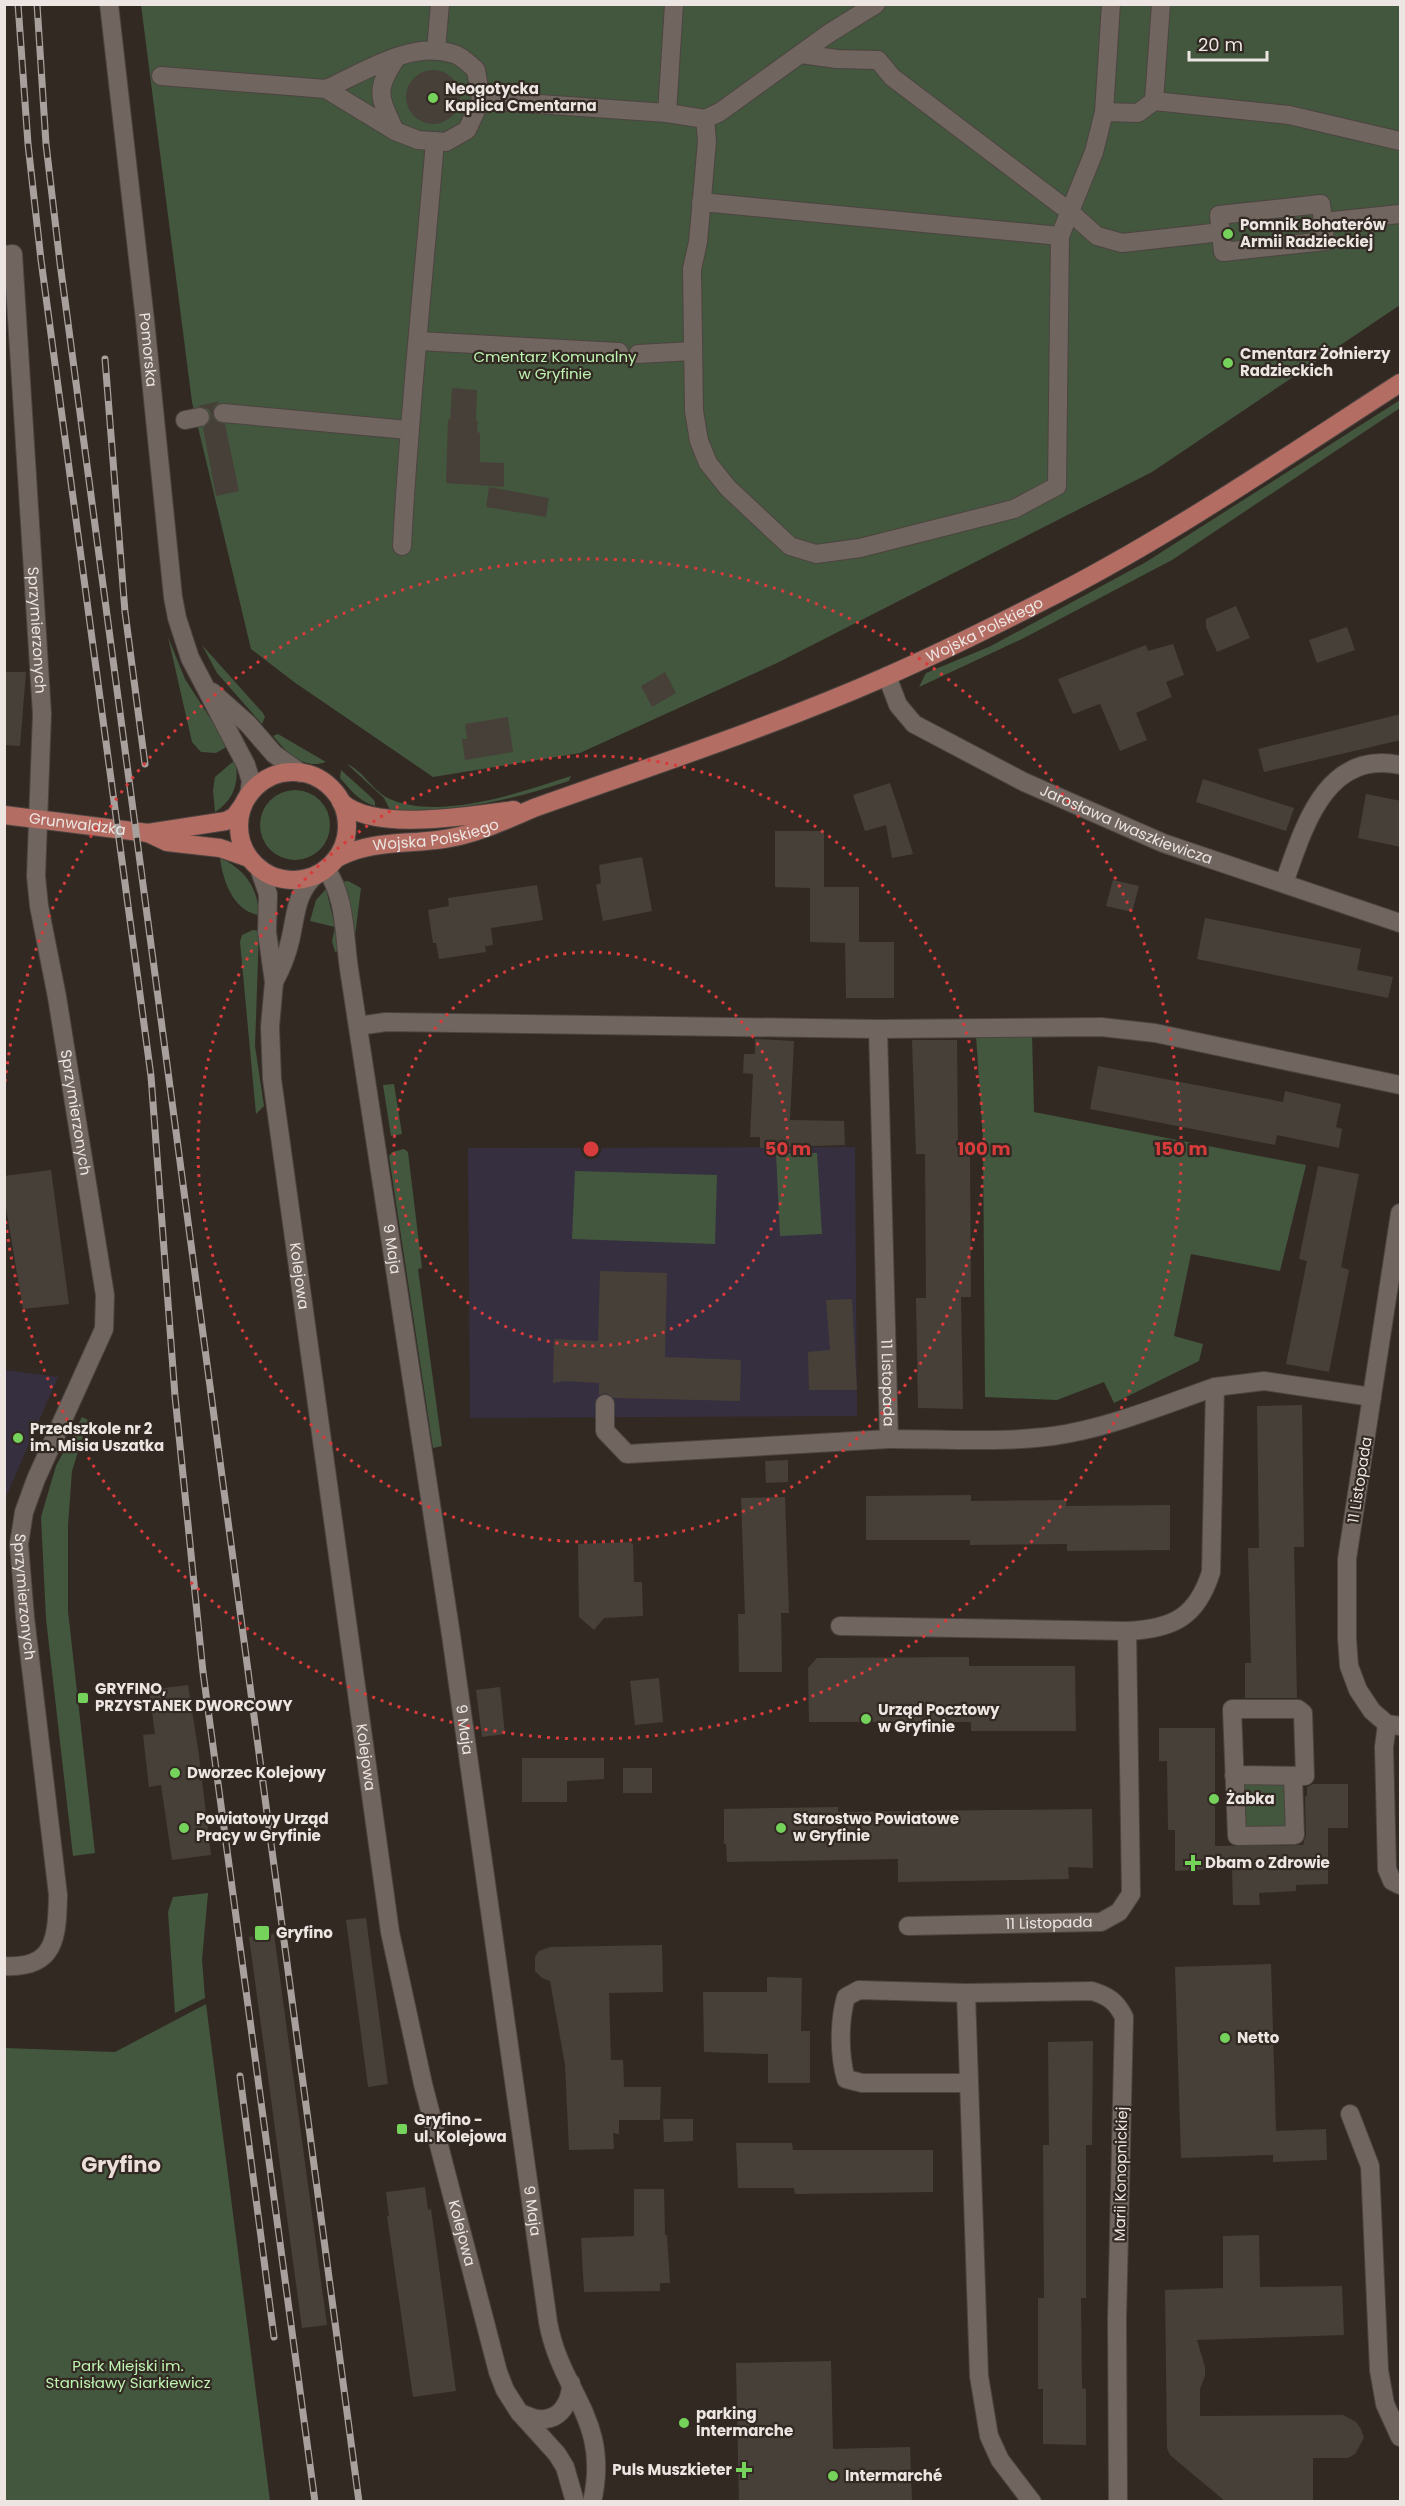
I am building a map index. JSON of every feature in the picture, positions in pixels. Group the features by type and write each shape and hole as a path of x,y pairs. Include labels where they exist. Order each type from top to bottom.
{"main road":[{"name":"Wojska Polskiego","path":"326,867 351,850 367,846 456,837 491,827 534,808 794,713 887,676 991,627 1106,567 1194,516 1401,383"},
{"path":"291,772 301,773 316,777 327,784 341,801 347,821 347,831 326,867 306,879 287,880 277,878 254,863 242,844 239,829 246,800 263,781 291,772"},
{"name":"Grunwaldzka","path":"4,816 148,832 226,821 235,816 246,800"},
{"name":"Wojska Polskiego","path":"341,801 366,816 431,819 534,808"},
{"name":"Grunwaldzka","path":"148,832 166,842 220,848 254,863"}],"street":[{"name":"Pomorska","path":"109,4 147,332 173,597 185,645 229,736 246,765 250,780 246,800"},
{"path":"436,50 440,4"},
{"path":"667,113 674,4"},
{"path":"482,100 667,113 705,119 720,112 828,34 876,4"},
{"path":"705,119 706,141 698,242 692,269 694,411 699,441 708,463 728,488 790,546 816,554 860,548 1014,509 1057,486 1059,474 1057,306 1060,236 1094,152 1104,111 1111,4"},
{"path":"1154,101 1161,4"},
{"path":"161,76 326,89 395,131 418,140 446,142 467,130 482,100 476,70 456,54 436,50 398,56 326,89"},
{"path":"801,54 837,59 878,60 892,77 1070,212 1097,236 1122,243 1221,232"},
{"path":"395,131 381,100 381,90 382,80 398,56"},
{"path":"1104,111 1138,113 1154,101 1288,116 1401,141"},
{"path":"402,546 408,430 419,341 435,141"},
{"path":"701,202 1060,236"},
{"path":"1321,204 1323,222 1325,242 1223,252 1219,215 1321,204"},
{"path":"1323,222 1401,214"},
{"name":"Sprzymierzonych","path":"4,1966 34,1963 50,1951 57,1930 58,1895 21,1586 19,1544 24,1512 36,1479 104,1329 105,1295 57,997 39,906 36,876 42,714 9,254"},
{"path":"419,341 619,352"},
{"path":"638,354 693,351"},
{"path":"223,413 408,430"},
{"name":"Jarosława Iwaszkiewicza","path":"887,676 898,705 914,724 1024,782 1163,843 1401,923"},
{"name":"Pomorska","path":"207,689 248,724 274,754 301,773"},
{"path":"1284,883 1314,808 1330,785 1346,772 1367,763 1386,762 1401,765"},
{"name":"Kolejowa","path":"254,863 268,894 267,932 274,982 270,1027 272,1079 389,1923 423,2084 498,2372 504,2390 519,2412 557,2454 572,2483 575,2502"},
{"name":"Kolejowa","path":"274,982 290,943 303,889 326,867"},
{"name":"9 Maja","path":"326,867 333,879 344,920 346,949 456,1674 552,2347 587,2417 594,2439 596,2481 592,2502"},
{"path":"358,1026 386,1022 878,1029 1101,1027 1155,1033 1401,1085"},
{"name":"11 Listopada","path":"878,1029 889,1439 1004,1439 1054,1436 1111,1422 1215,1387 1264,1381 1372,1397"},
{"name":"11 Listopada","path":"1394,1725 1372,1711 1358,1690 1349,1666 1347,1559 1401,1213"},
{"path":"840,1626 1127,1632 1170,1624 1192,1610 1204,1593 1211,1572 1215,1387"},
{"path":"605,1404 605,1431 627,1454 889,1439"},
{"name":"11 Listopada","path":"908,1926 1101,1922 1119,1911 1131,1894 1127,1632"},
{"path":"1234,1775 1305,1776 1304,1713 1298,1709 1232,1709 1234,1775 1237,1836 1294,1835 1293,1776"},
{"path":"1394,1725 1384,1755 1387,1869 1392,1881 1401,1885"},
{"name":"Marii Konopnickiej","path":"969,2083 862,2083 846,2079 843,2067 842,2011 846,1997 859,1990 966,1993 1092,1991 1108,1996 1117,2004 1124,2017 1118,2319 1118,2502"},
{"path":"966,1993 979,2376 989,2436 1000,2460 1032,2502"},
{"path":"1350,2114 1370,2166 1379,2370 1385,2404 1401,2437"},
{"path":"519,2412 538,2420 559,2414 571,2395 571,2383"}],"shaded area":[{"path":"855,1147 857,1416 470,1418 468,1148"},
{"name":"Przedszkole nr 2 im. Misia Uszatka","path":"4,1370 58,1377 5,1499"}],"green space":[{"name":"Cmentarz Komunalny w Gryfinie","path":"141,5 1400,5 1400,305 1152,472 777,663 580,753 433,777 294,682 251,649 192,402"},
{"path":"1400,400 1400,408 1172,560 1022,639 919,687 926,673 991,646 1146,562"},
{"path":"168,637 185,679 228,746 216,753 201,752 192,742"},
{"path":"202,645 263,713 265,717 262,724 217,673"},
{"path":"278,734 326,762 310,764 296,758 273,736"},
{"path":"235,760 237,775 234,789 227,802 215,812 213,790 215,777"},
{"path":"347,764 358,771 384,796 410,805 432,807 481,802 571,776 569,781 481,804 438,809 390,810 384,798"},
{"path":"341,770 372,798 375,806 351,791 340,778"},
{"path":"288,790 302,790 315,795 325,805 330,825 325,845 315,855 302,860 288,860 275,855 265,845 260,832 260,818 265,805 275,795"},
{"path":"220,858 229,862 248,880 256,896 259,915 242,908 231,894"},
{"path":"348,881 361,888 355,936 347,897 341,882"},
{"path":"326,889 341,950 335,952 332,941 335,927 310,921 316,900"},
{"path":"253,930 259,931 255,1046 264,1106 256,1114 240,942 242,935"},
{"path":"1032,1033 1034,1112 1306,1165 1280,1271 1191,1254 1174,1336 1203,1344 1199,1361 1114,1403 1104,1382 1057,1400 985,1397 983,1138 976,1036"},
{"path":"394,1084 402,1134 391,1136 383,1085"},
{"path":"404,1149 408,1152 422,1268 418,1269 442,1446 433,1448 389,1156 392,1152"},
{"path":"776,1153 817,1153 822,1234 780,1236"},
{"path":"575,1171 717,1175 715,1244 572,1239"},
{"path":"82,1417 88,1420 72,1471 68,1525 68,1611 95,1853 73,1856 46,1619 41,1517 56,1466"},
{"path":"1240,1781 1288,1781 1290,1831 1242,1833"},
{"path":"208,1893 202,1960 205,1998 175,2013 168,1912 173,1897"},
{"name":"Park Miejski im. Stanisławy Siarkiewicz","path":"206,2004 270,2501 5,2501 5,2048 115,2052"}],"building":[{"name":"Neogotycka Kaplica Cmentarna","path":"433,70 443,72 452,78 458,87 460,97 458,107 452,116 443,122 433,124 423,122 414,116 408,107 406,97 408,87 414,78 423,72"},
{"path":"452,388 477,390 476,421 478,421 477,432 480,433 480,462 504,463 504,487 446,483 448,419 450,420"},
{"path":"220,401 214,407 213,417 217,422 225,424 239,491 216,496 203,428 210,421 211,414 208,409 198,406"},
{"path":"489,487 549,498 546,517 486,507"},
{"path":"1236,606 1250,638 1217,652 1206,627 1206,619"},
{"path":"1347,627 1355,650 1317,663 1309,640"},
{"path":"1173,644 1184,675 1166,682 1172,697 1136,713 1147,740 1120,751 1100,704 1073,714 1058,679 1146,645 1148,651"},
{"path":"6,672 26,672 20,746 4,745"},
{"path":"665,672 676,693 652,707 641,686"},
{"path":"1401,714 1401,740 1264,772 1258,749"},
{"path":"508,717 513,752 465,760 462,739 467,739 465,724"},
{"path":"1203,779 1294,808 1286,831 1196,802"},
{"path":"890,783 913,854 892,858 886,825 865,831 853,795"},
{"path":"1366,794 1401,801 1401,847 1358,838"},
{"path":"775,831 824,831 824,887 859,887 859,942 894,942 894,998 846,998 845,943 810,942 810,888 775,887"},
{"path":"642,857 652,911 603,921 596,885 601,883 599,865"},
{"path":"1113,880 1139,886 1132,912 1106,906"},
{"path":"537,885 543,920 491,928 493,945 485,946 486,952 439,959 436,943 433,943 428,910 449,906 448,898"},
{"path":"1205,918 1361,949 1357,970 1393,977 1388,998 1197,959"},
{"path":"755,1039 794,1041 790,1120 844,1121 845,1145 760,1148 760,1137 750,1137 753,1074 743,1073 744,1054 755,1054"},
{"path":"912,1040 957,1040 958,1153 970,1154 971,1297 961,1297 963,1409 918,1408 916,1298 926,1298 925,1154 916,1154"},
{"path":"1098,1066 1283,1102 1285,1091 1341,1104 1336,1127 1342,1129 1339,1148 1277,1135 1275,1145 1090,1109"},
{"path":"1318,1166 1359,1174 1341,1267 1349,1270 1329,1372 1286,1364 1307,1261 1299,1259"},
{"path":"51,1170 69,1304 23,1309 4,1196 4,1176"},
{"path":"600,1271 667,1273 665,1357 741,1360 740,1401 614,1398 606,1393 599,1395 599,1383 564,1381 553,1383 554,1339 598,1341"},
{"path":"852,1299 857,1390 809,1390 808,1352 830,1350 826,1300"},
{"path":"1302,1405 1304,1547 1294,1547 1297,1698 1245,1698 1245,1663 1251,1663 1248,1548 1259,1548 1257,1406"},
{"path":"788,1460 788,1482 766,1483 765,1461"},
{"path":"971,1495 971,1501 1066,1500 1066,1506 1170,1505 1170,1550 1067,1551 1067,1544 970,1545 970,1540 866,1540 866,1496"},
{"path":"785,1497 789,1613 781,1613 782,1672 739,1672 738,1614 745,1614 741,1498"},
{"path":"630,1542 633,1544 634,1582 642,1582 643,1616 604,1618 594,1630 579,1617 578,1544"},
{"path":"969,1657 969,1666 1075,1666 1076,1731 971,1731 971,1722 809,1722 808,1668 817,1658"},
{"path":"659,1678 663,1722 635,1725 630,1681"},
{"name":"Dworzec Kolejowy","path":"188,1685 211,1855 172,1860 161,1785 149,1787 143,1735 155,1734 149,1690"},
{"path":"500,1687 505,1734 482,1737 476,1690"},
{"path":"1159,1728 1215,1728 1215,1846 1303,1845 1306,1835 1305,1796 1307,1796 1307,1787 1313,1784 1348,1784 1348,1828 1328,1828 1328,1884 1296,1885 1296,1891 1259,1893 1260,1905 1233,1905 1232,1868 1175,1871 1175,1830 1168,1830 1167,1761 1159,1761"},
{"path":"522,1758 604,1758 604,1779 567,1781 567,1802 522,1802"},
{"path":"623,1768 652,1768 652,1793 623,1793"},
{"path":"838,1807 838,1812 1092,1809 1093,1868 1068,1867 1069,1879 898,1882 898,1859 727,1862 726,1844 724,1844 724,1809"},
{"path":"366,1918 388,2084 368,2087 346,1920"},
{"path":"274,1934 327,2325 302,2328 249,1937"},
{"path":"662,1945 663,1992 609,1993 611,2060 623,2060 624,2087 661,2087 660,2120 619,2120 619,2134 613,2133 614,2149 569,2150 565,2065 550,1981 542,1978 535,1971 535,1957 539,1951 550,1947"},
{"name":"Netto","path":"1271,1964 1276,2131 1326,2129 1327,2160 1273,2162 1273,2155 1181,2158 1175,1967"},
{"path":"767,1977 802,1978 801,2031 810,2031 810,2083 768,2083 768,2054 704,2052 703,1992 767,1992"},
{"path":"1093,2041 1092,2145 1086,2145 1086,2298 1081,2298 1082,2388 1086,2389 1086,2445 1043,2444 1043,2389 1038,2389 1038,2298 1044,2298 1043,2145 1049,2145 1048,2042"},
{"path":"663,2119 693,2119 693,2141 664,2142"},
{"path":"736,2143 792,2143 793,2150 933,2150 933,2192 795,2194 794,2188 738,2188"},
{"path":"425,2187 428,2210 431,2209 456,2391 413,2397 387,2216 389,2216 386,2192"},
{"path":"634,2189 664,2189 665,2235 667,2235 670,2283 660,2283 660,2291 584,2292 581,2238 634,2236"},
{"path":"1259,2235 1260,2287 1342,2286 1344,2335 1197,2340 1205,2367 1205,2376 1200,2389 1200,2416 1343,2415 1356,2422 1364,2438 1355,2454 1348,2458 1313,2458 1313,2502 1226,2502 1170,2455 1167,2448 1165,2290 1223,2288 1223,2236"},
{"path":"831,2361 833,2449 910,2447 912,2502 739,2502 736,2363"}],"railway":[{"path":"18,4 28,144 41,260 151,1076 175,1396 203,1672 315,2502"},
{"path":"37,4 46,144 60,263 359,2502"},
{"path":"105,359 125,612 145,764"},
{"path":"240,2076 274,2337"}],"place":[{"name":"Neogotycka Kaplica Cmentarna","path":"433,98"},
{"name":"Pomnik Bohaterów Armii Radzieckiej","path":"1228,234"},
{"name":"Cmentarz Żołnierzy Radzieckich","path":"1228,363"},
{"name":"Przedszkole nr 2 im. Misia Uszatka","path":"18,1438"},
{"name":"GRYFINO, PRZYSTANEK DWORCOWY","path":"83,1698"},
{"name":"Urząd Pocztowy w Gryfinie","path":"866,1719"},
{"name":"Dworzec Kolejowy","path":"175,1773"},
{"name":"Żabka","path":"1214,1799"},
{"name":"Powiatowy Urząd Pracy w Gryfinie","path":"184,1828"},
{"name":"Starostwo Powiatowe w Gryfinie","path":"781,1828"},
{"name":"Dbam o Zdrowie","path":"1193,1863"},
{"name":"Gryfino","path":"262,1933"},
{"name":"Netto","path":"1225,2038"},
{"name":"Gryfino - ul. Kolejowa","path":"402,2129"},
{"name":"parking Intermarche","path":"684,2423"},
{"name":"Puls Muszkieter","path":"744,2470"},
{"name":"Intermarché","path":"833,2476"}],"district":[{"name":"Gryfino","path":"121,2165"}]}
